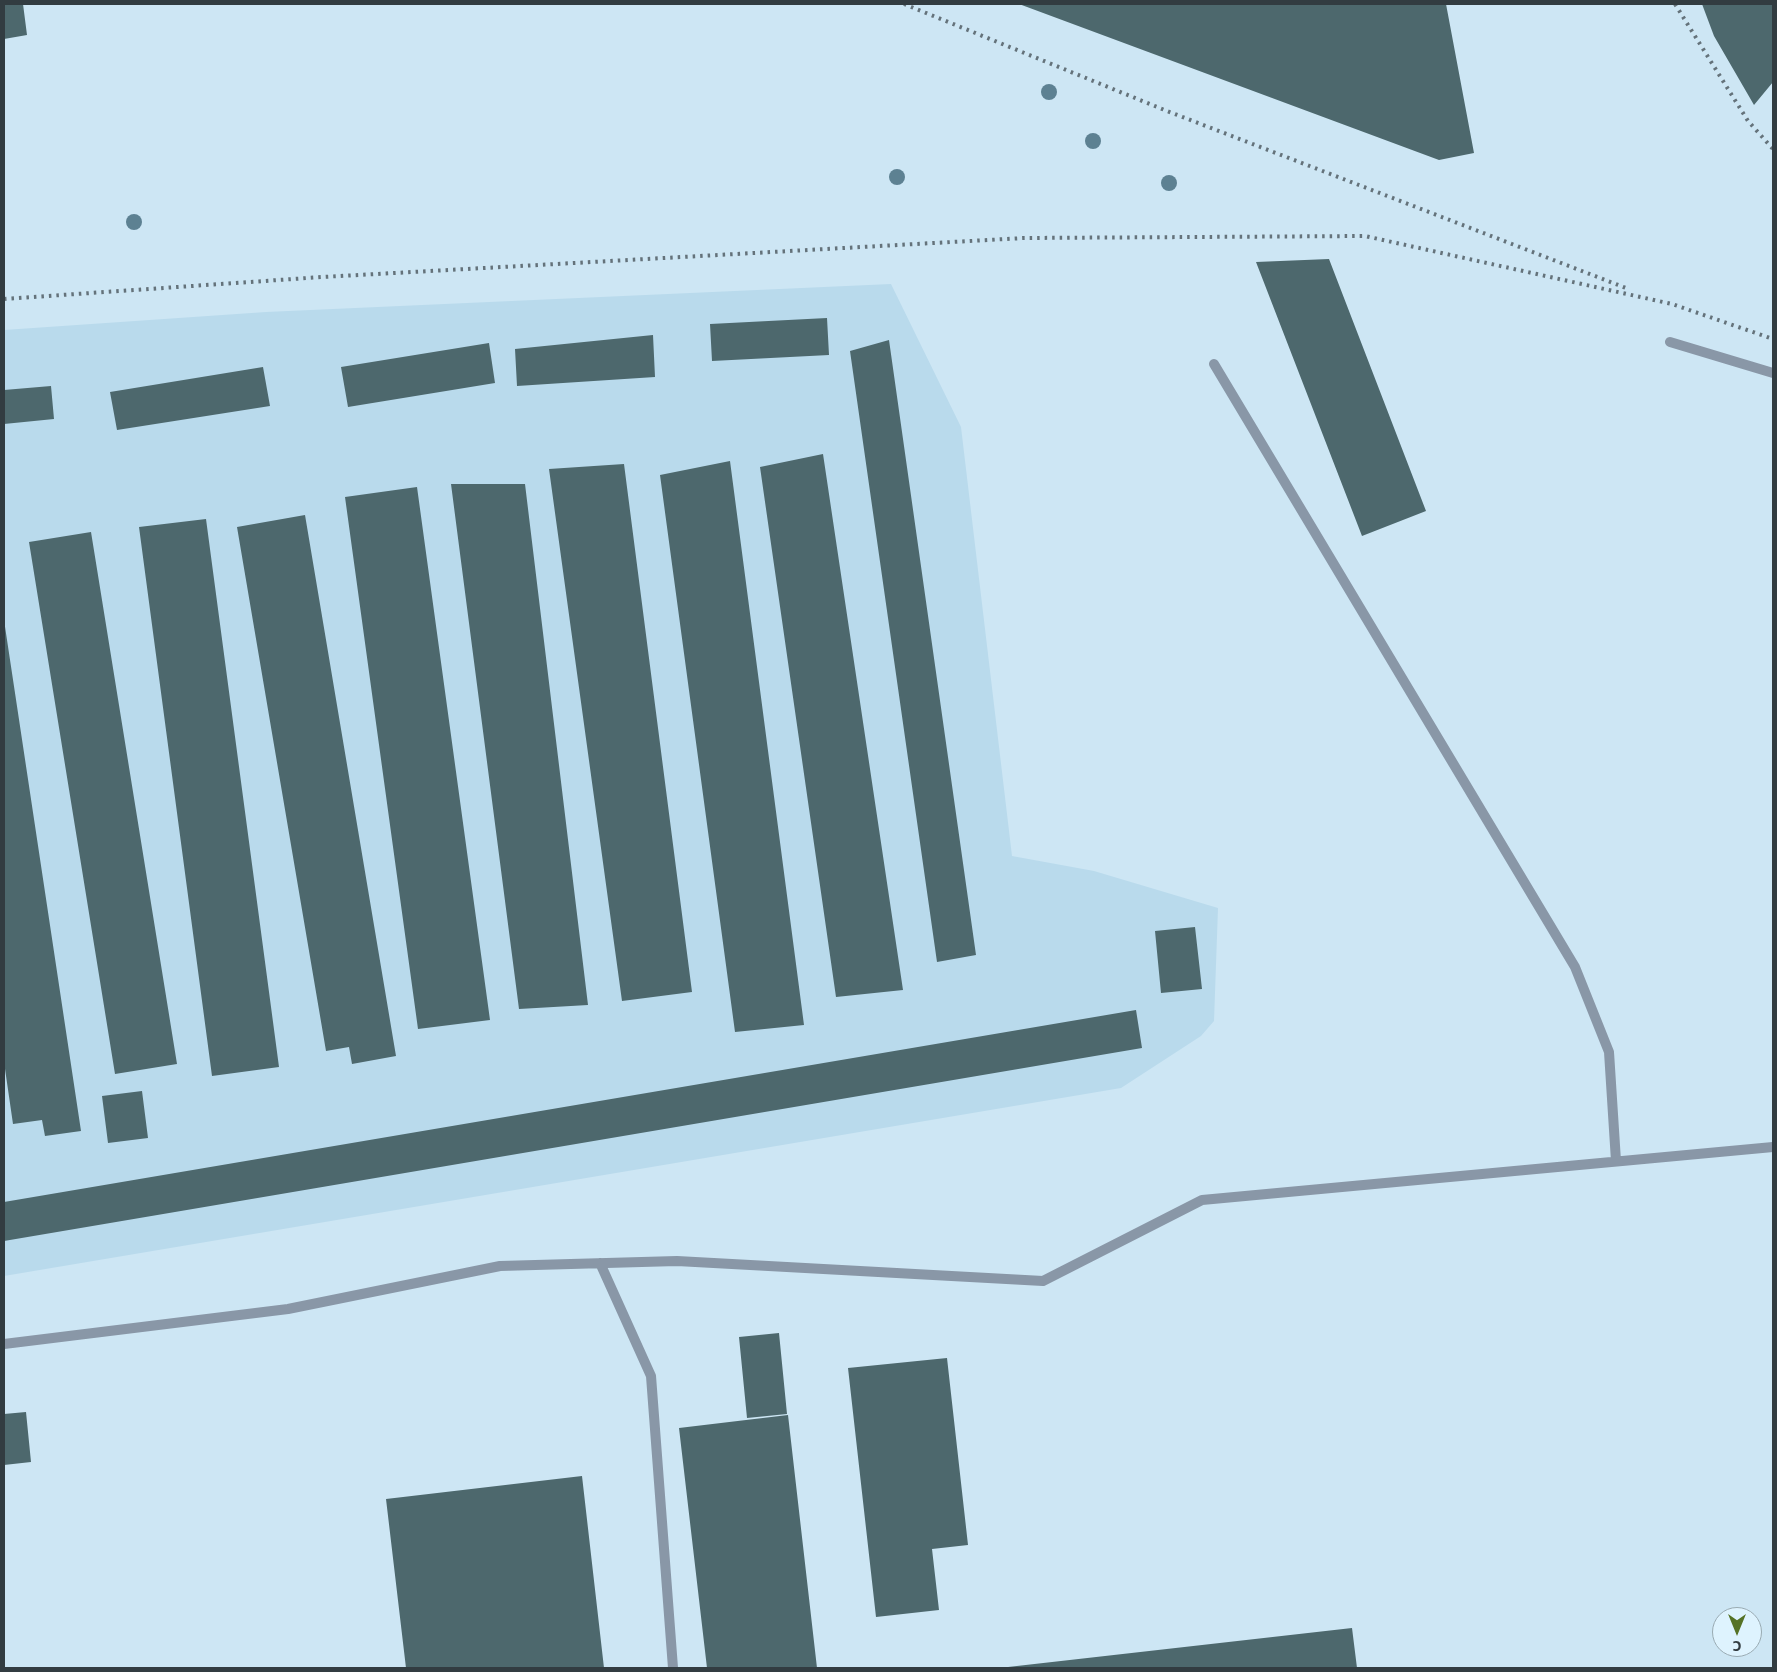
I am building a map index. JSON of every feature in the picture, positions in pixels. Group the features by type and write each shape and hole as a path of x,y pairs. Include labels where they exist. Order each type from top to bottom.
{"lane":[{"path":"1670,342 1773,373"},
{"path":"1214,364 1575,967 1609,1052 1616,1161"},
{"path":"4,1344 288,1309 500,1266 677,1261 1043,1281 1202,1200 1773,1146"},
{"path":"600,1263 651,1376 673,1668"}],"shaded area":[{"path":"891,284 961,427 1012,856 1094,871 1218,908 1214,1021 1201,1036 1121,1088 4,1276 4,330 266,312"}],"building":[{"path":"4,4 23,4 27,35 4,39"},
{"path":"1019,4 1446,4 1474,153 1439,160"},
{"path":"1702,4 1773,4 1773,82 1754,105 1714,36"},
{"path":"1329,259 1426,511 1362,536 1256,262"},
{"path":"827,318 829,355 712,361 710,324"},
{"path":"653,335 655,377 517,386 515,349"},
{"path":"889,340 976,955 937,962 850,351"},
{"path":"489,343 495,383 348,407 341,367"},
{"path":"263,367 270,406 117,430 110,392"},
{"path":"51,386 54,419 4,424 4,390"},
{"path":"823,454 903,990 836,997 760,467"},
{"path":"730,461 804,1025 735,1032 660,475"},
{"path":"624,464 692,992 622,1001 549,469"},
{"path":"451,484 525,484 588,1005 519,1009"},
{"path":"417,487 490,1020 418,1029 345,497"},
{"path":"305,515 396,1056 352,1064 349,1047 326,1051 237,527"},
{"path":"206,519 279,1067 212,1076 139,527"},
{"path":"91,532 177,1064 115,1074 29,542"},
{"path":"4,620 81,1131 45,1136 42,1120 13,1124 4,1062"},
{"path":"1195,927 1202,989 1161,993 1155,931"},
{"path":"1136,1010 1142,1048 4,1241 4,1202"},
{"path":"142,1091 148,1138 108,1143 102,1096"},
{"path":"779,1333 787,1414 747,1418 739,1337"},
{"path":"947,1358 968,1545 932,1549 939,1610 876,1617 848,1368"},
{"path":"26,1412 31,1462 4,1465 4,1414"},
{"path":"788,1415 817,1668 707,1668 679,1428"},
{"path":"582,1476 604,1668 406,1668 386,1499"},
{"path":"1352,1628 1357,1668 1008,1668 1008,1667"}],"railway":[{"path":"904,4 1167,111 1626,288"},
{"path":"1675,4 1748,121 1773,149"},
{"path":"4,299 322,277 1024,238 1365,236 1672,304 1773,339"}]}
